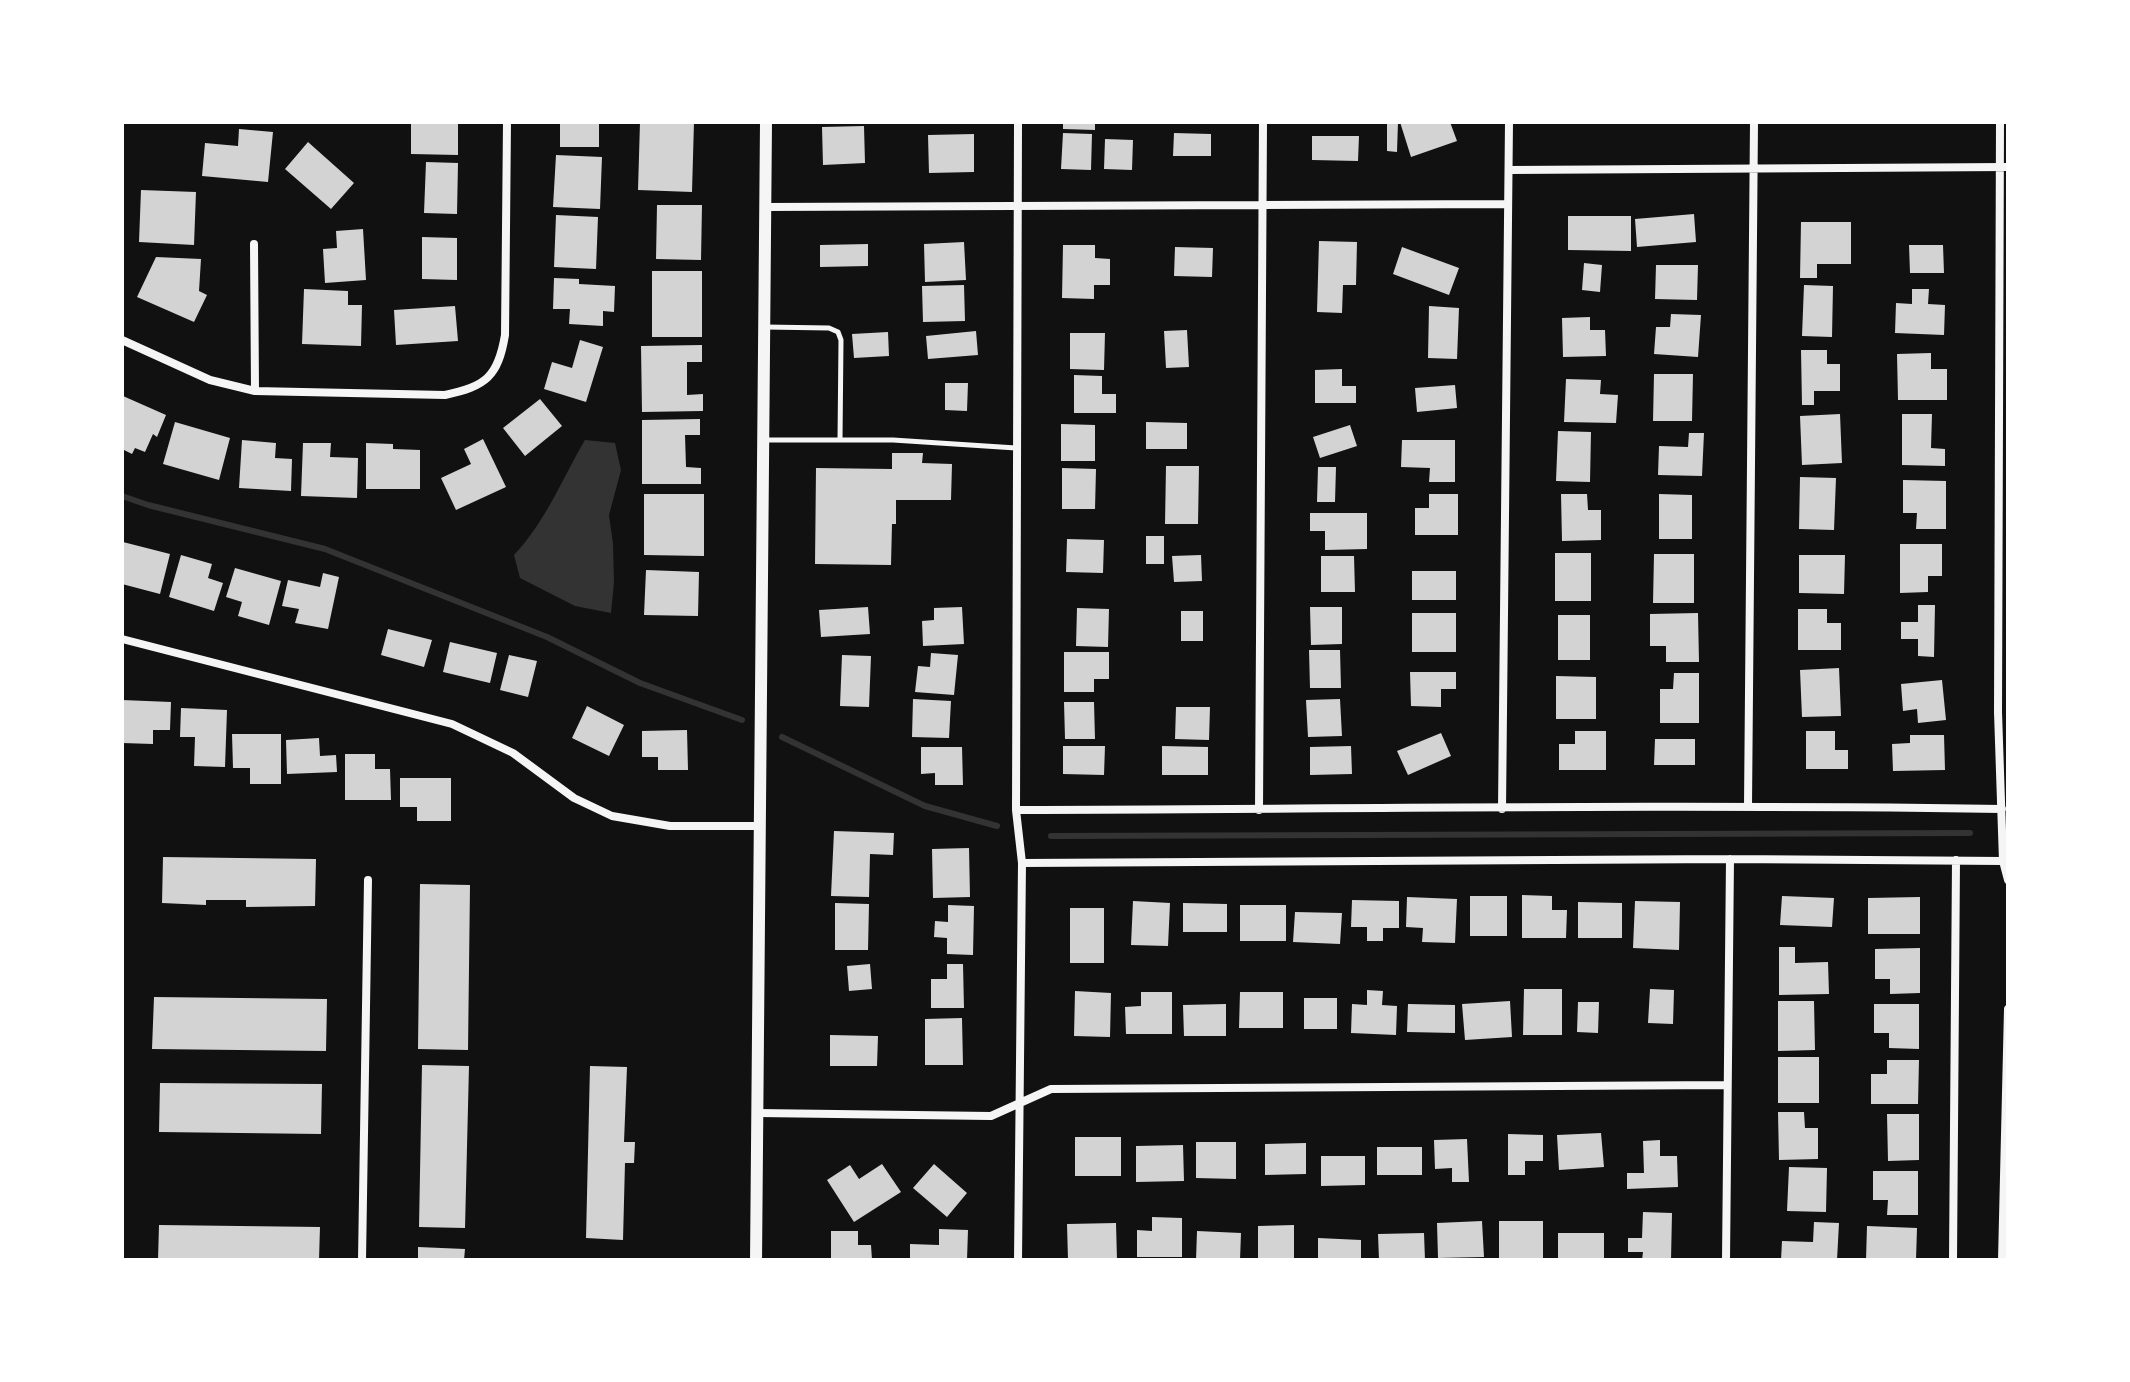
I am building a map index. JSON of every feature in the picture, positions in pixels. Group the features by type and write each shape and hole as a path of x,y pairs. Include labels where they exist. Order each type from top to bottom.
{"street":[{"path":"122,340 210,380 255,391 445,395 472,389 489,378 501,360 505,335 507,122"},
{"path":"756,1260 766,122"},
{"path":"1018,122 1016,810 1022,863 1018,1260"},
{"path":"1259,810 1263,122"},
{"path":"1502,809 1509,122"},
{"path":"1748,805 1754,122"},
{"path":"2000,122 2004,167 1998,712 2003,861 2008,880"},
{"path":"1509,170 2004,167"},
{"path":"765,207 1508,204"},
{"path":"254,244 255,391"},
{"path":"122,639 452,724 513,753 574,798 612,816 670,826 759,826"},
{"path":"1016,810 1748,805 2002,809"},
{"path":"1022,863 1730,859 2003,861"},
{"path":"1726,1260 1730,859"},
{"path":"1953,1260 1956,860"},
{"path":"362,1260 368,880"},
{"path":"2002,1260 2008,1009"},
{"path":"758,1113 991,1116 1051,1089 1727,1085"}],"lane":[{"path":"764,327 829,328 838,332 841,340 840,440"},
{"path":"763,440 893,440 1016,448"}],"shaded area":[{"path":"585,440 615,443 621,470 609,515 614,582 611,613 575,606 520,578 514,555 544,514"}],"building":[{"path":"411,122 458,122 458,155 411,154"},
{"path":"560,122 599,122 599,147 560,147"},
{"path":"640,122 694,122 692,192 638,190"},
{"path":"1063,122 1095,122 1095,130 1063,129"},
{"path":"1387,122 1398,122 1397,152 1387,151"},
{"path":"1400,122 1450,122 1457,141 1411,157"},
{"path":"864,126 865,163 823,165 822,127"},
{"path":"239,129 273,132 268,182 202,176 205,143 238,146"},
{"path":"1063,133 1092,134 1091,170 1061,169"},
{"path":"1174,133 1211,134 1211,156 1173,156"},
{"path":"974,134 974,172 929,173 928,135"},
{"path":"1312,136 1359,136 1358,161 1312,160"},
{"path":"1105,139 1133,140 1132,170 1104,169"},
{"path":"308,142 354,183 331,209 285,169"},
{"path":"556,155 602,157 600,209 553,207"},
{"path":"426,162 458,163 457,214 424,213"},
{"path":"141,190 196,192 194,245 139,242"},
{"path":"657,205 702,205 701,260 656,259"},
{"path":"1694,214 1696,242 1637,247 1635,219"},
{"path":"556,215 598,217 596,269 554,267"},
{"path":"1568,216 1631,216 1631,251 1568,250"},
{"path":"1801,222 1851,222 1851,264 1817,264 1817,278 1800,278"},
{"path":"363,229 366,280 325,283 323,249 337,248 336,231"},
{"path":"422,237 457,238 457,280 422,279"},
{"path":"1319,241 1357,242 1356,285 1343,285 1342,313 1317,312"},
{"path":"964,242 966,280 925,282 924,244"},
{"path":"868,244 868,266 820,267 820,245"},
{"path":"1063,245 1095,245 1095,258 1110,259 1110,285 1094,285 1094,299 1062,298"},
{"path":"1909,245 1943,245 1944,273 1910,273"},
{"path":"1175,247 1213,248 1212,277 1174,276"},
{"path":"1402,247 1459,268 1449,295 1393,274"},
{"path":"156,257 201,259 199,291 207,295 194,322 137,297"},
{"path":"1584,263 1602,265 1600,292 1582,290"},
{"path":"1656,265 1698,265 1697,300 1655,299"},
{"path":"652,271 702,271 702,337 652,337"},
{"path":"554,278 579,279 579,284 615,286 614,312 603,311 603,326 569,324 570,309 553,309"},
{"path":"964,285 965,321 923,322 922,286"},
{"path":"1804,285 1833,286 1832,337 1802,336"},
{"path":"304,289 348,291 348,305 362,305 361,346 302,344"},
{"path":"1912,289 1929,289 1928,304 1945,305 1944,335 1895,333 1896,303 1912,304"},
{"path":"455,306 458,341 396,345 394,310"},
{"path":"1429,306 1459,308 1457,359 1428,358"},
{"path":"1671,314 1701,315 1698,357 1654,354 1656,327 1670,327"},
{"path":"1590,317 1590,330 1605,330 1606,356 1563,357 1562,318"},
{"path":"1187,330 1189,367 1166,368 1164,331"},
{"path":"976,331 978,355 928,359 926,336"},
{"path":"888,332 889,356 854,358 852,334"},
{"path":"1070,333 1105,333 1104,370 1070,369"},
{"path":"580,340 603,347 586,402 544,389 552,362 572,368"},
{"path":"702,345 702,362 687,362 687,395 703,394 703,411 642,412 641,346"},
{"path":"1801,350 1827,350 1827,364 1840,364 1840,391 1814,391 1814,405 1802,405"},
{"path":"1931,353 1931,369 1947,369 1947,400 1898,400 1897,354"},
{"path":"1342,369 1342,386 1356,386 1356,403 1315,403 1315,370"},
{"path":"1654,374 1693,374 1692,421 1653,421"},
{"path":"1074,375 1102,376 1102,394 1116,394 1116,413 1074,413"},
{"path":"1566,379 1601,380 1600,394 1618,395 1616,423 1564,422"},
{"path":"945,383 968,383 967,411 945,410"},
{"path":"1455,385 1457,408 1417,412 1415,388"},
{"path":"123,396 166,415 157,437 153,434 145,452 135,448 132,454 122,449"},
{"path":"540,399 562,426 525,456 503,428"},
{"path":"1840,414 1842,463 1802,465 1800,416"},
{"path":"1902,414 1932,414 1931,448 1945,449 1945,466 1902,465"},
{"path":"700,419 700,435 685,435 686,467 701,468 701,484 642,484 642,420"},
{"path":"175,422 230,438 219,480 163,464"},
{"path":"1146,422 1187,423 1187,449 1146,449"},
{"path":"1061,424 1095,425 1095,461 1061,461"},
{"path":"1350,425 1357,446 1320,458 1313,437"},
{"path":"1558,431 1591,432 1590,482 1556,481"},
{"path":"1689,433 1704,433 1702,476 1658,475 1659,446 1688,447"},
{"path":"483,439 506,487 456,510 441,478 471,464 464,449"},
{"path":"242,440 276,443 275,458 292,459 291,491 239,488"},
{"path":"1402,440 1455,440 1455,482 1429,482 1430,468 1401,467"},
{"path":"303,443 331,443 330,457 358,458 357,498 301,496"},
{"path":"366,443 393,444 393,449 420,450 420,489 366,489"},
{"path":"892,453 923,453 922,463 952,464 951,500 896,500 891,565 815,564 816,468 892,469"},
{"path":"1166,466 1199,466 1198,524 1165,524"},
{"path":"1318,467 1336,467 1335,502 1317,502"},
{"path":"1062,468 1096,469 1095,509 1062,509"},
{"path":"1800,477 1836,478 1834,530 1799,529"},
{"path":"1903,480 1946,481 1946,529 1916,529 1917,513 1903,513"},
{"path":"644,494 704,494 704,556 644,555"},
{"path":"1429,494 1458,494 1458,535 1415,535 1415,508 1429,508"},
{"path":"1561,494 1587,494 1588,510 1601,510 1601,540 1562,541"},
{"path":"1659,494 1692,495 1692,539 1659,539"},
{"path":"1310,513 1367,513 1367,549 1325,550 1325,531 1310,531"},
{"path":"1146,536 1164,536 1164,564 1146,564"},
{"path":"1067,539 1104,540 1103,573 1066,572"},
{"path":"123,542 170,554 160,594 122,584"},
{"path":"1900,544 1942,544 1942,576 1928,576 1928,592 1900,593"},
{"path":"1555,553 1591,553 1591,601 1555,601"},
{"path":"1654,554 1694,554 1694,603 1653,603"},
{"path":"181,555 212,564 208,578 223,583 214,611 169,597"},
{"path":"1201,555 1202,581 1174,582 1172,556"},
{"path":"1799,555 1845,555 1844,594 1799,593"},
{"path":"1321,556 1354,556 1355,592 1321,592"},
{"path":"235,568 281,581 269,625 238,616 242,602 226,597"},
{"path":"646,570 699,572 698,616 644,615"},
{"path":"1412,571 1456,571 1456,600 1412,600"},
{"path":"323,573 339,577 328,629 295,623 299,609 282,606 288,580 320,587"},
{"path":"1918,605 1935,605 1934,657 1918,656 1918,639 1901,639 1901,622 1918,622"},
{"path":"868,607 870,634 821,637 819,610"},
{"path":"962,607 964,644 923,646 922,621 934,620 934,608"},
{"path":"1310,607 1342,607 1342,644 1311,645"},
{"path":"1077,608 1109,609 1108,647 1076,646"},
{"path":"1798,609 1827,609 1827,623 1841,623 1841,650 1798,650"},
{"path":"1181,611 1203,611 1203,641 1181,641"},
{"path":"1412,613 1456,613 1456,652 1412,652"},
{"path":"1698,613 1699,662 1666,662 1666,646 1650,646 1650,614"},
{"path":"1558,615 1590,615 1590,660 1558,660"},
{"path":"388,629 432,640 424,667 381,655"},
{"path":"450,642 497,653 490,683 443,672"},
{"path":"1309,650 1340,650 1341,688 1310,688"},
{"path":"1064,652 1109,652 1109,679 1094,679 1094,692 1064,692"},
{"path":"931,653 958,655 954,695 915,692 918,666 930,667"},
{"path":"509,655 537,661 528,697 500,690"},
{"path":"842,655 871,656 869,707 840,706"},
{"path":"1839,668 1841,716 1802,717 1800,670"},
{"path":"1410,672 1456,672 1456,689 1441,689 1441,707 1411,706"},
{"path":"1674,673 1699,673 1699,723 1660,723 1660,689 1673,689"},
{"path":"1556,676 1596,677 1596,719 1556,719"},
{"path":"1942,680 1946,720 1918,723 1917,709 1903,711 1901,684"},
{"path":"913,699 951,701 949,738 912,737"},
{"path":"1340,699 1342,736 1308,737 1306,700"},
{"path":"122,700 171,702 170,730 153,730 153,744 122,743"},
{"path":"1064,702 1094,702 1095,739 1065,739"},
{"path":"587,706 624,725 609,756 572,738"},
{"path":"1176,707 1210,707 1209,740 1175,739"},
{"path":"181,708 227,710 225,767 194,766 195,737 180,737"},
{"path":"687,730 688,770 658,770 658,757 642,757 642,731"},
{"path":"1575,731 1606,731 1606,770 1559,770 1559,744 1575,744"},
{"path":"1806,731 1835,731 1835,750 1848,750 1848,769 1806,769"},
{"path":"1441,733 1451,756 1408,775 1397,751"},
{"path":"232,734 281,734 281,784 250,784 250,768 233,768"},
{"path":"1910,735 1944,735 1945,770 1893,771 1892,744 1910,743"},
{"path":"319,738 320,756 336,755 337,772 287,774 286,740"},
{"path":"1655,739 1695,739 1695,765 1654,765"},
{"path":"1063,746 1105,746 1104,775 1063,774"},
{"path":"1162,746 1208,747 1208,775 1162,775"},
{"path":"1351,746 1352,774 1310,775 1310,747"},
{"path":"921,747 962,747 963,785 935,785 935,773 921,774"},
{"path":"345,754 375,754 375,769 390,769 391,800 345,800"},
{"path":"400,778 451,778 451,821 417,821 417,807 400,807"},
{"path":"834,831 894,833 893,855 870,854 869,897 831,896"},
{"path":"969,848 970,897 933,898 932,849"},
{"path":"163,857 316,859 315,906 246,907 246,900 206,900 206,905 162,903"},
{"path":"420,884 470,885 468,1050 418,1049"},
{"path":"1522,895 1552,896 1552,910 1567,910 1566,938 1522,938"},
{"path":"1470,896 1507,896 1507,936 1470,936"},
{"path":"1782,896 1834,898 1832,927 1780,925"},
{"path":"1407,897 1457,899 1455,943 1422,942 1423,928 1406,927"},
{"path":"1920,897 1920,934 1868,934 1868,898"},
{"path":"1352,900 1399,901 1399,928 1383,928 1383,941 1367,941 1367,927 1351,927"},
{"path":"1133,901 1170,903 1168,946 1131,945"},
{"path":"1635,901 1680,902 1679,950 1633,948"},
{"path":"1578,902 1622,903 1622,938 1578,938"},
{"path":"835,903 869,904 868,950 835,950"},
{"path":"1183,903 1227,904 1227,932 1183,932"},
{"path":"948,905 974,906 973,955 947,954 947,938 934,937 935,921 948,922"},
{"path":"1240,905 1286,905 1286,941 1240,941"},
{"path":"1070,908 1104,908 1104,963 1070,963"},
{"path":"1295,912 1342,913 1340,944 1293,942"},
{"path":"1779,947 1795,947 1795,963 1828,962 1829,994 1779,995"},
{"path":"1920,948 1920,993 1890,994 1890,979 1875,979 1875,949"},
{"path":"870,964 872,989 849,991 847,966"},
{"path":"947,964 963,964 964,1008 931,1008 931,979 947,979"},
{"path":"1524,989 1562,989 1562,1035 1523,1035"},
{"path":"1650,989 1674,990 1673,1024 1648,1023"},
{"path":"1367,990 1383,991 1382,1005 1397,1006 1396,1035 1351,1033 1352,1004 1367,1005"},
{"path":"1075,991 1111,993 1110,1037 1074,1036"},
{"path":"1141,992 1172,992 1172,1034 1126,1034 1125,1007 1141,1006"},
{"path":"1240,992 1283,992 1283,1028 1239,1028"},
{"path":"154,997 327,999 326,1051 152,1049"},
{"path":"1304,998 1337,998 1337,1029 1304,1029"},
{"path":"1510,1001 1512,1037 1465,1040 1462,1004"},
{"path":"1778,1001 1814,1001 1815,1050 1778,1051"},
{"path":"1578,1002 1599,1002 1598,1033 1577,1032"},
{"path":"1226,1004 1226,1036 1184,1036 1183,1005"},
{"path":"1408,1004 1455,1005 1455,1033 1407,1032"},
{"path":"1874,1004 1919,1004 1919,1049 1889,1048 1889,1033 1874,1033"},
{"path":"962,1018 963,1065 925,1065 925,1019"},
{"path":"830,1035 878,1036 877,1066 830,1066"},
{"path":"1778,1057 1819,1057 1819,1103 1778,1103"},
{"path":"1887,1060 1919,1060 1918,1104 1871,1104 1871,1074 1887,1074"},
{"path":"422,1065 469,1066 465,1228 419,1227"},
{"path":"590,1066 627,1067 624,1142 635,1142 634,1163 625,1163 623,1240 586,1238"},
{"path":"160,1083 322,1084 321,1134 159,1132"},
{"path":"1778,1112 1804,1112 1805,1128 1818,1128 1818,1159 1779,1160"},
{"path":"1887,1114 1919,1114 1919,1160 1888,1161"},
{"path":"1601,1133 1604,1167 1559,1170 1557,1135"},
{"path":"1508,1134 1543,1135 1543,1161 1525,1161 1525,1175 1508,1175"},
{"path":"1075,1137 1121,1137 1121,1176 1075,1176"},
{"path":"1467,1139 1469,1182 1452,1182 1452,1168 1435,1169 1434,1140"},
{"path":"1660,1140 1660,1156 1677,1156 1678,1187 1627,1189 1627,1173 1644,1173 1643,1141"},
{"path":"1196,1142 1236,1142 1236,1179 1196,1178"},
{"path":"1306,1143 1306,1174 1265,1175 1265,1144"},
{"path":"1183,1145 1184,1181 1136,1182 1136,1146"},
{"path":"1377,1147 1422,1147 1422,1175 1377,1175"},
{"path":"1321,1156 1365,1156 1365,1185 1321,1186"},
{"path":"882,1164 901,1192 854,1222 827,1180 850,1165 859,1179"},
{"path":"934,1164 967,1193 947,1217 913,1188"},
{"path":"1789,1167 1827,1168 1826,1212 1787,1211"},
{"path":"1873,1171 1918,1171 1918,1215 1887,1215 1888,1200 1873,1200"},
{"path":"1643,1212 1672,1213 1671,1260 1642,1260 1643,1252 1628,1252 1628,1238 1642,1238"},
{"path":"1152,1217 1182,1218 1182,1257 1137,1257 1137,1230 1152,1231"},
{"path":"1482,1221 1484,1257 1438,1258 1437,1223"},
{"path":"1499,1221 1543,1221 1543,1258 1499,1258"},
{"path":"1814,1222 1839,1223 1837,1260 1781,1260 1782,1241 1813,1242"},
{"path":"1116,1223 1117,1260 1068,1260 1067,1224"},
{"path":"159,1225 320,1227 319,1260 158,1260"},
{"path":"1294,1225 1294,1260 1258,1260 1258,1226"},
{"path":"1867,1226 1917,1228 1916,1260 1866,1260"},
{"path":"939,1229 968,1230 967,1260 910,1260 910,1244 939,1245"},
{"path":"831,1231 858,1231 858,1245 871,1245 872,1260 831,1260"},
{"path":"1197,1231 1241,1233 1240,1260 1196,1260"},
{"path":"1424,1233 1425,1260 1379,1260 1378,1234"},
{"path":"1558,1233 1604,1233 1604,1259 1558,1259"},
{"path":"1318,1238 1361,1240 1361,1260 1318,1260"},
{"path":"418,1247 465,1249 464,1260 418,1260"}],"waterway":[{"path":"122,496 325,549 547,637 640,683 742,720"},
{"path":"782,737 925,806 997,826"},
{"path":"1051,836 1970,833"}]}
